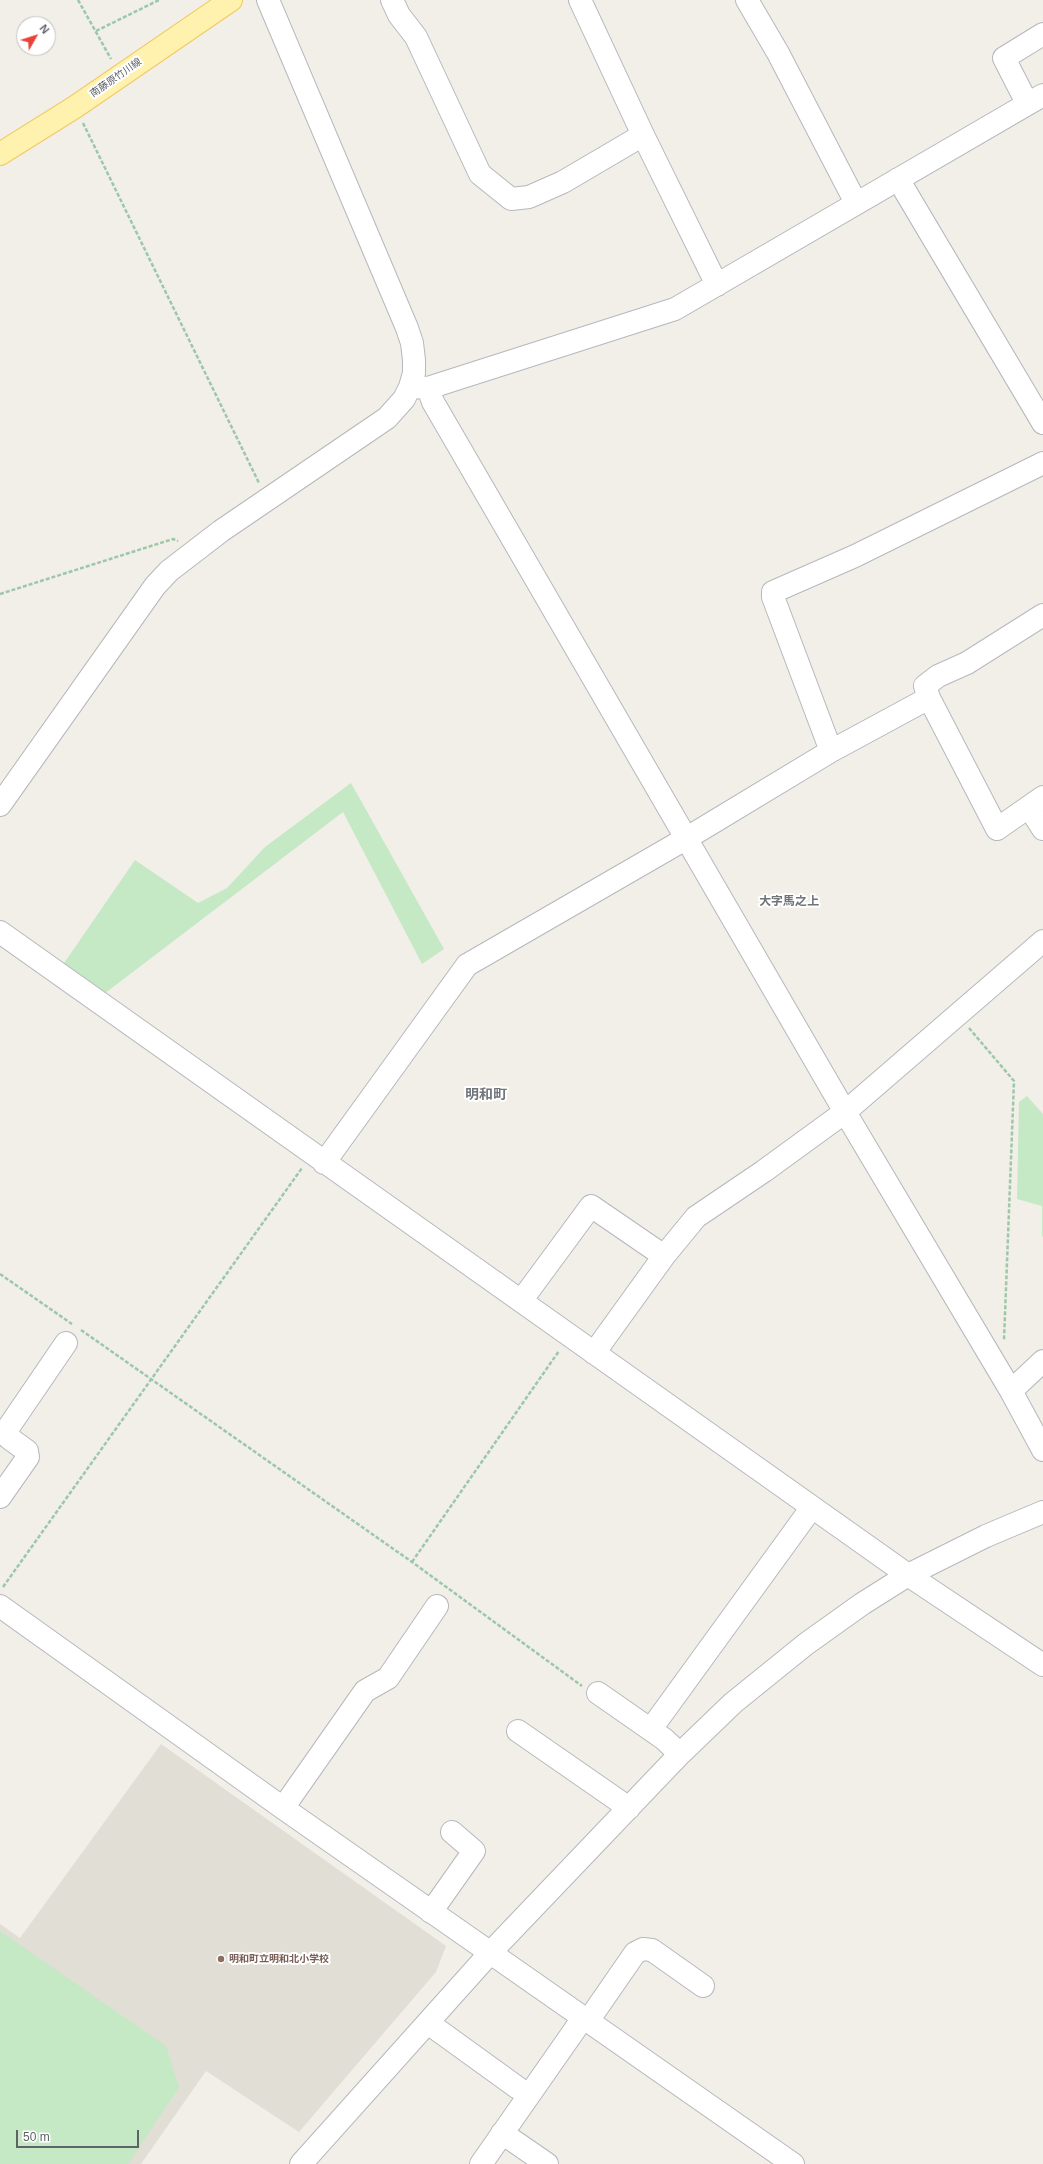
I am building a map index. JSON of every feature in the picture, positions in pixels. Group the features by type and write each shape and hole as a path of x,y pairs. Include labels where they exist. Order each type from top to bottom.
{"main road":[{"name":"南藤原竹川線","path":"0,154 75,106 231,0"}],"street":[{"path":"268,0 407,328 412,343 414,373 419,388 433,402 845,1112 1011,1391 1043,1450"},
{"path":"392,0 399,15 416,37 480,174 511,199 528,197 562,182 643,135"},
{"path":"580,0 643,135 717,285"},
{"path":"747,0 786,67 856,203"},
{"path":"0,805 155,586 169,571 197,549 267,499 386,418 404,399 419,388 675,309 1035,99 1004,58 1043,34"},
{"path":"898,179 1043,423"},
{"path":"831,751 772,597 773,592 855,556 1043,463"},
{"path":"1043,615 967,663 938,676 925,686 928,698 996,829 1036,802 1043,829"},
{"path":"318,1158 467,965 687,838 831,751 928,698"},
{"path":"0,932 908,1575 1043,1665"},
{"path":"594,1353 664,1256 696,1217 764,1171 845,1112 1043,941"},
{"path":"521,1301 591,1206 664,1256"},
{"path":"0,1497 28,1457 27,1451 9,1438 8,1428 66,1343"},
{"path":"1011,1391 1043,1361"},
{"path":"301,2164 490,1953 680,1754 733,1703 806,1644 862,1604 908,1575 986,1536 1043,1512"},
{"path":"650,1729 807,1514"},
{"path":"0,1606 283,1808 793,2164"},
{"path":"283,1808 365,1691 388,1678 437,1606"},
{"path":"598,1693 664,1739 680,1754"},
{"path":"518,1731 628,1808"},
{"path":"431,1912 474,1851 452,1832"},
{"path":"481,2164 502,2133 635,1953 643,1949 652,1950 703,1986"},
{"path":"428,2023 518,2088"},
{"path":"502,2133 547,2164"}],"path":[{"path":"78,0 120,75"},
{"path":"96,31 159,0"},
{"path":"75,106 267,499"},
{"path":"0,594 173,538 197,549"},
{"path":"959,1015 1014,1081 1004,1346"},
{"path":"0,1592 150,1379 318,1158"},
{"path":"0,1274 412,1562 593,1694 598,1693"},
{"path":"412,1562 570,1336"}],"shaded area":[{"name":"明和町立明和北小学校","path":"161,1744 446,1946 436,1972 299,2132 206,2071 141,2164 0,2164 0,1924 20,1938"}],"green space":[{"path":"351,783 444,949 422,964 343,812 100,997 60,969 135,860 198,903 227,888 265,847"},
{"path":"1027,1096 1043,1114 1042,1237 1042,1206 1017,1199 1019,1102"},
{"path":"0,1931 166,2046 179,2087 128,2164 0,2164"}],"place":[{"name":"明和町立明和北小学校","path":"221,1959"}],"district":[{"name":"大字馬之上","path":"789,902"},
{"name":"明和町","path":"486,1095"}]}
